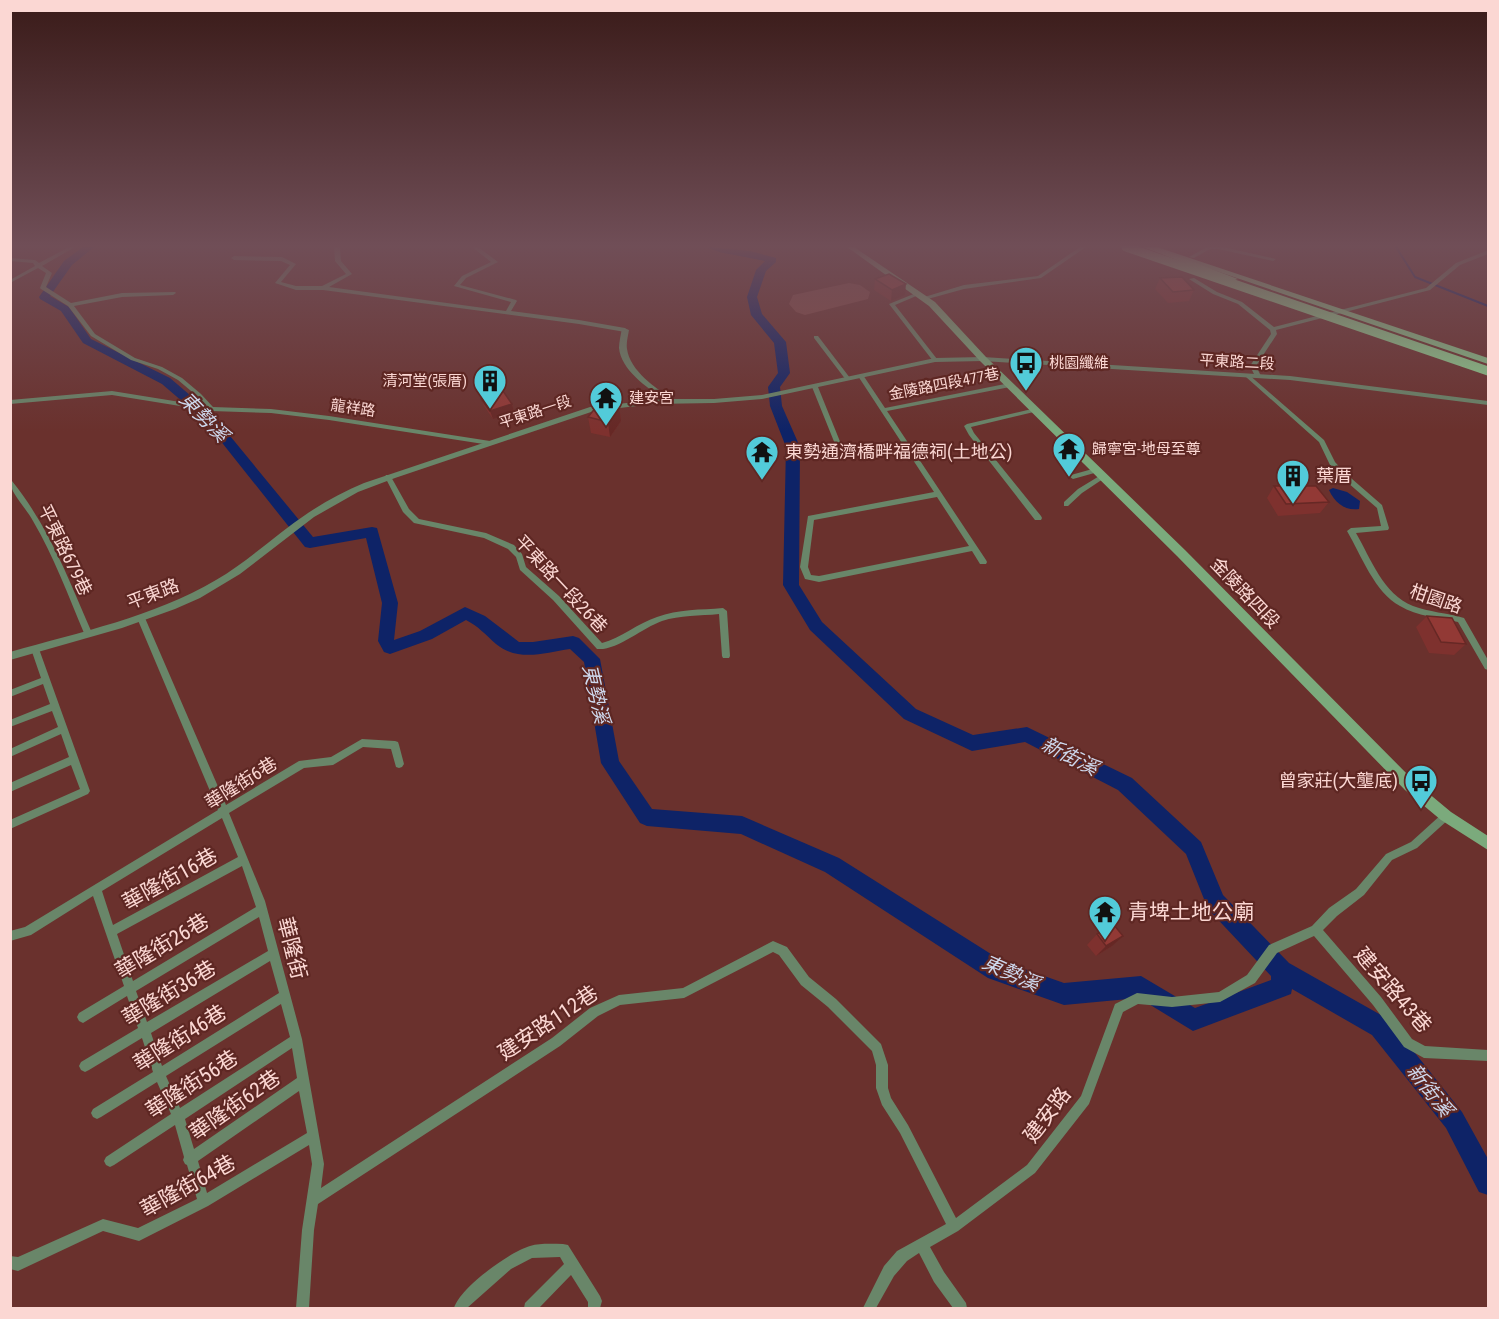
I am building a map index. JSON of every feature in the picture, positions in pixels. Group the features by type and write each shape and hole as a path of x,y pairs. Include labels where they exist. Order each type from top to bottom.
{"highway":[{"path":"1311,309 1488,373"},
{"path":"1317,309 1488,366"}],"main road":[{"name":"金陵路四段","path":"933,309 1181,553 1410,786 1446,816 1488,844"},
{"path":"1295,309 1488,373"},
{"path":"1333,309 1488,361"}],"street":[{"path":"73,309 93,335 133,359 160,368 180,379 200,395 211,409"},
{"path":"474,309 599,324 625,330 623,350 634,369 648,384 671,402"},
{"path":"507,313 510,309"},
{"path":"895,309 935,360"},
{"path":"1247,309 1273,329 1274,334 1254,363 1253,366 1258,376"},
{"path":"1273,329 1350,309"},
{"path":"816,337 848,379"},
{"name":"平東路一段","path":"291,528 316,510 360,488 593,409 619,404 762,397 935,360 983,359"},
{"name":"平東路二段","path":"983,359 1258,376 1488,403"},
{"path":"861,376 983,562"},
{"name":"柑園路","path":"1248,376 1322,441 1332,463 1380,507 1385,528 1351,531 1391,595 1410,607 1461,620 1488,667"},
{"name":"金陵路四段477巷","path":"883,410 1010,386"},
{"path":"815,387 838,444"},
{"name":"龍祥路","path":"10,402 112,393 211,409 282,412 490,443"},
{"path":"1036,410 967,426 1038,518"},
{"path":"1073,477 1100,474"},
{"path":"1066,504 1100,474"},
{"name":"平東路一段26巷","path":"388,477 406,510 417,521 486,536 511,547 519,556 523,568 555,598 600,647 613,644 651,622 667,617 723,611 726,656"},
{"name":"平東路679巷","path":"10,483 21,495 45,536 88,633"},
{"path":"938,494 811,518 804,567 808,577 819,579 973,548"},
{"name":"平東路","path":"10,656 141,618 186,600 220,583 256,559 291,528"},
{"name":"華隆街","path":"141,618 226,812 244,859 262,909 296,1039 318,1164 308,1230 303,1308"},
{"path":"10,825 85,791 35,649"},
{"path":"10,694 46,679"},
{"path":"10,724 55,706"},
{"path":"10,753 63,729"},
{"name":"華隆街6巷","path":"10,936 27,932 302,764 333,761 362,742 395,745 399,764"},
{"path":"10,788 74,759"},
{"path":"1316,930 1333,912 1360,892 1389,857 1414,845 1446,816"},
{"name":"華隆街16巷","path":"112,931 244,859"},
{"path":"96,889 159,1073 178,1116 189,1160 204,1203"},
{"name":"華隆街26巷","path":"82,1017 262,909"},
{"name":"建安路","path":"869,1308 889,1270 902,1256 954,1227 1031,1168 1085,1100 1119,1008 1137,998 1172,1002 1220,997 1251,980 1273,950 1316,930"},
{"name":"建安路43巷","path":"1316,930 1377,1001 1408,1043 1424,1052 1488,1056"},
{"name":"建安路112巷","path":"312,1201 556,1042 594,1012 619,1000 684,993 773,946 783,951 805,981 877,1048 882,1065 882,1088 886,1101 904,1129 954,1227"},
{"name":"華隆街36巷","path":"85,1066 272,954"},
{"name":"華隆街46巷","path":"97,1113 284,996"},
{"name":"華隆街56巷","path":"110,1161 296,1039"},
{"name":"華隆街62巷","path":"189,1160 303,1081"},
{"name":"華隆街64巷","path":"10,1262 18,1264 103,1225 139,1235 204,1203 313,1136"},
{"path":"922,1245 939,1277 961,1308"},
{"path":"460,1308 463,1302 506,1264 531,1252 563,1250 592,1306"},
{"path":"530,1308 572,1265"}],"shaded area":[{"path":"793,309 830,309 805,315"},
{"path":"1333,488 1347,492 1360,501 1359,509 1349,509 1337,502 1329,490"}],"building":[{"path":"503,391 512,404 490,411 481,399"},
{"path":"601,401 619,405 608,422 588,417"},
{"path":"1274,486 1316,486 1329,502 1286,504"},
{"path":"1427,616 1452,618 1466,644 1441,642"},
{"path":"1114,925 1123,936 1106,946 1097,934"}],"waterway":[{"name":"東勢溪","path":"64,309 87,341 166,381 208,417 310,543 372,532 390,603 386,641 390,648 426,635 465,613 480,620 506,642 518,648 533,649 573,642 592,659 610,763 647,817 742,825 832,865 996,970 1064,994 1141,987 1193,1020 1283,986 1281,971"},
{"name":"新街溪","path":"755,309 757,315 780,342 784,373 774,387 776,406 793,447 791,585 816,626 910,714 972,743 1027,734 1125,784 1194,848 1215,902 1281,971"},
{"name":"新街溪","path":"1281,971 1380,1027 1454,1120 1488,1183"}],"place":[{"name":"桃園纖維","path":"1026,392"},
{"name":"清河堂(張厝)","path":"490,410"},
{"name":"建安宮","path":"606,427"},
{"name":"歸寧宮-地母至尊","path":"1069,478"},
{"name":"東勢通濟橋畔福德祠(土地公)","path":"762,481"},
{"name":"葉厝","path":"1293,505"},
{"name":"曾家莊(大壟底)","path":"1421,810"},
{"name":"青埤土地公廟","path":"1105,941"}]}
